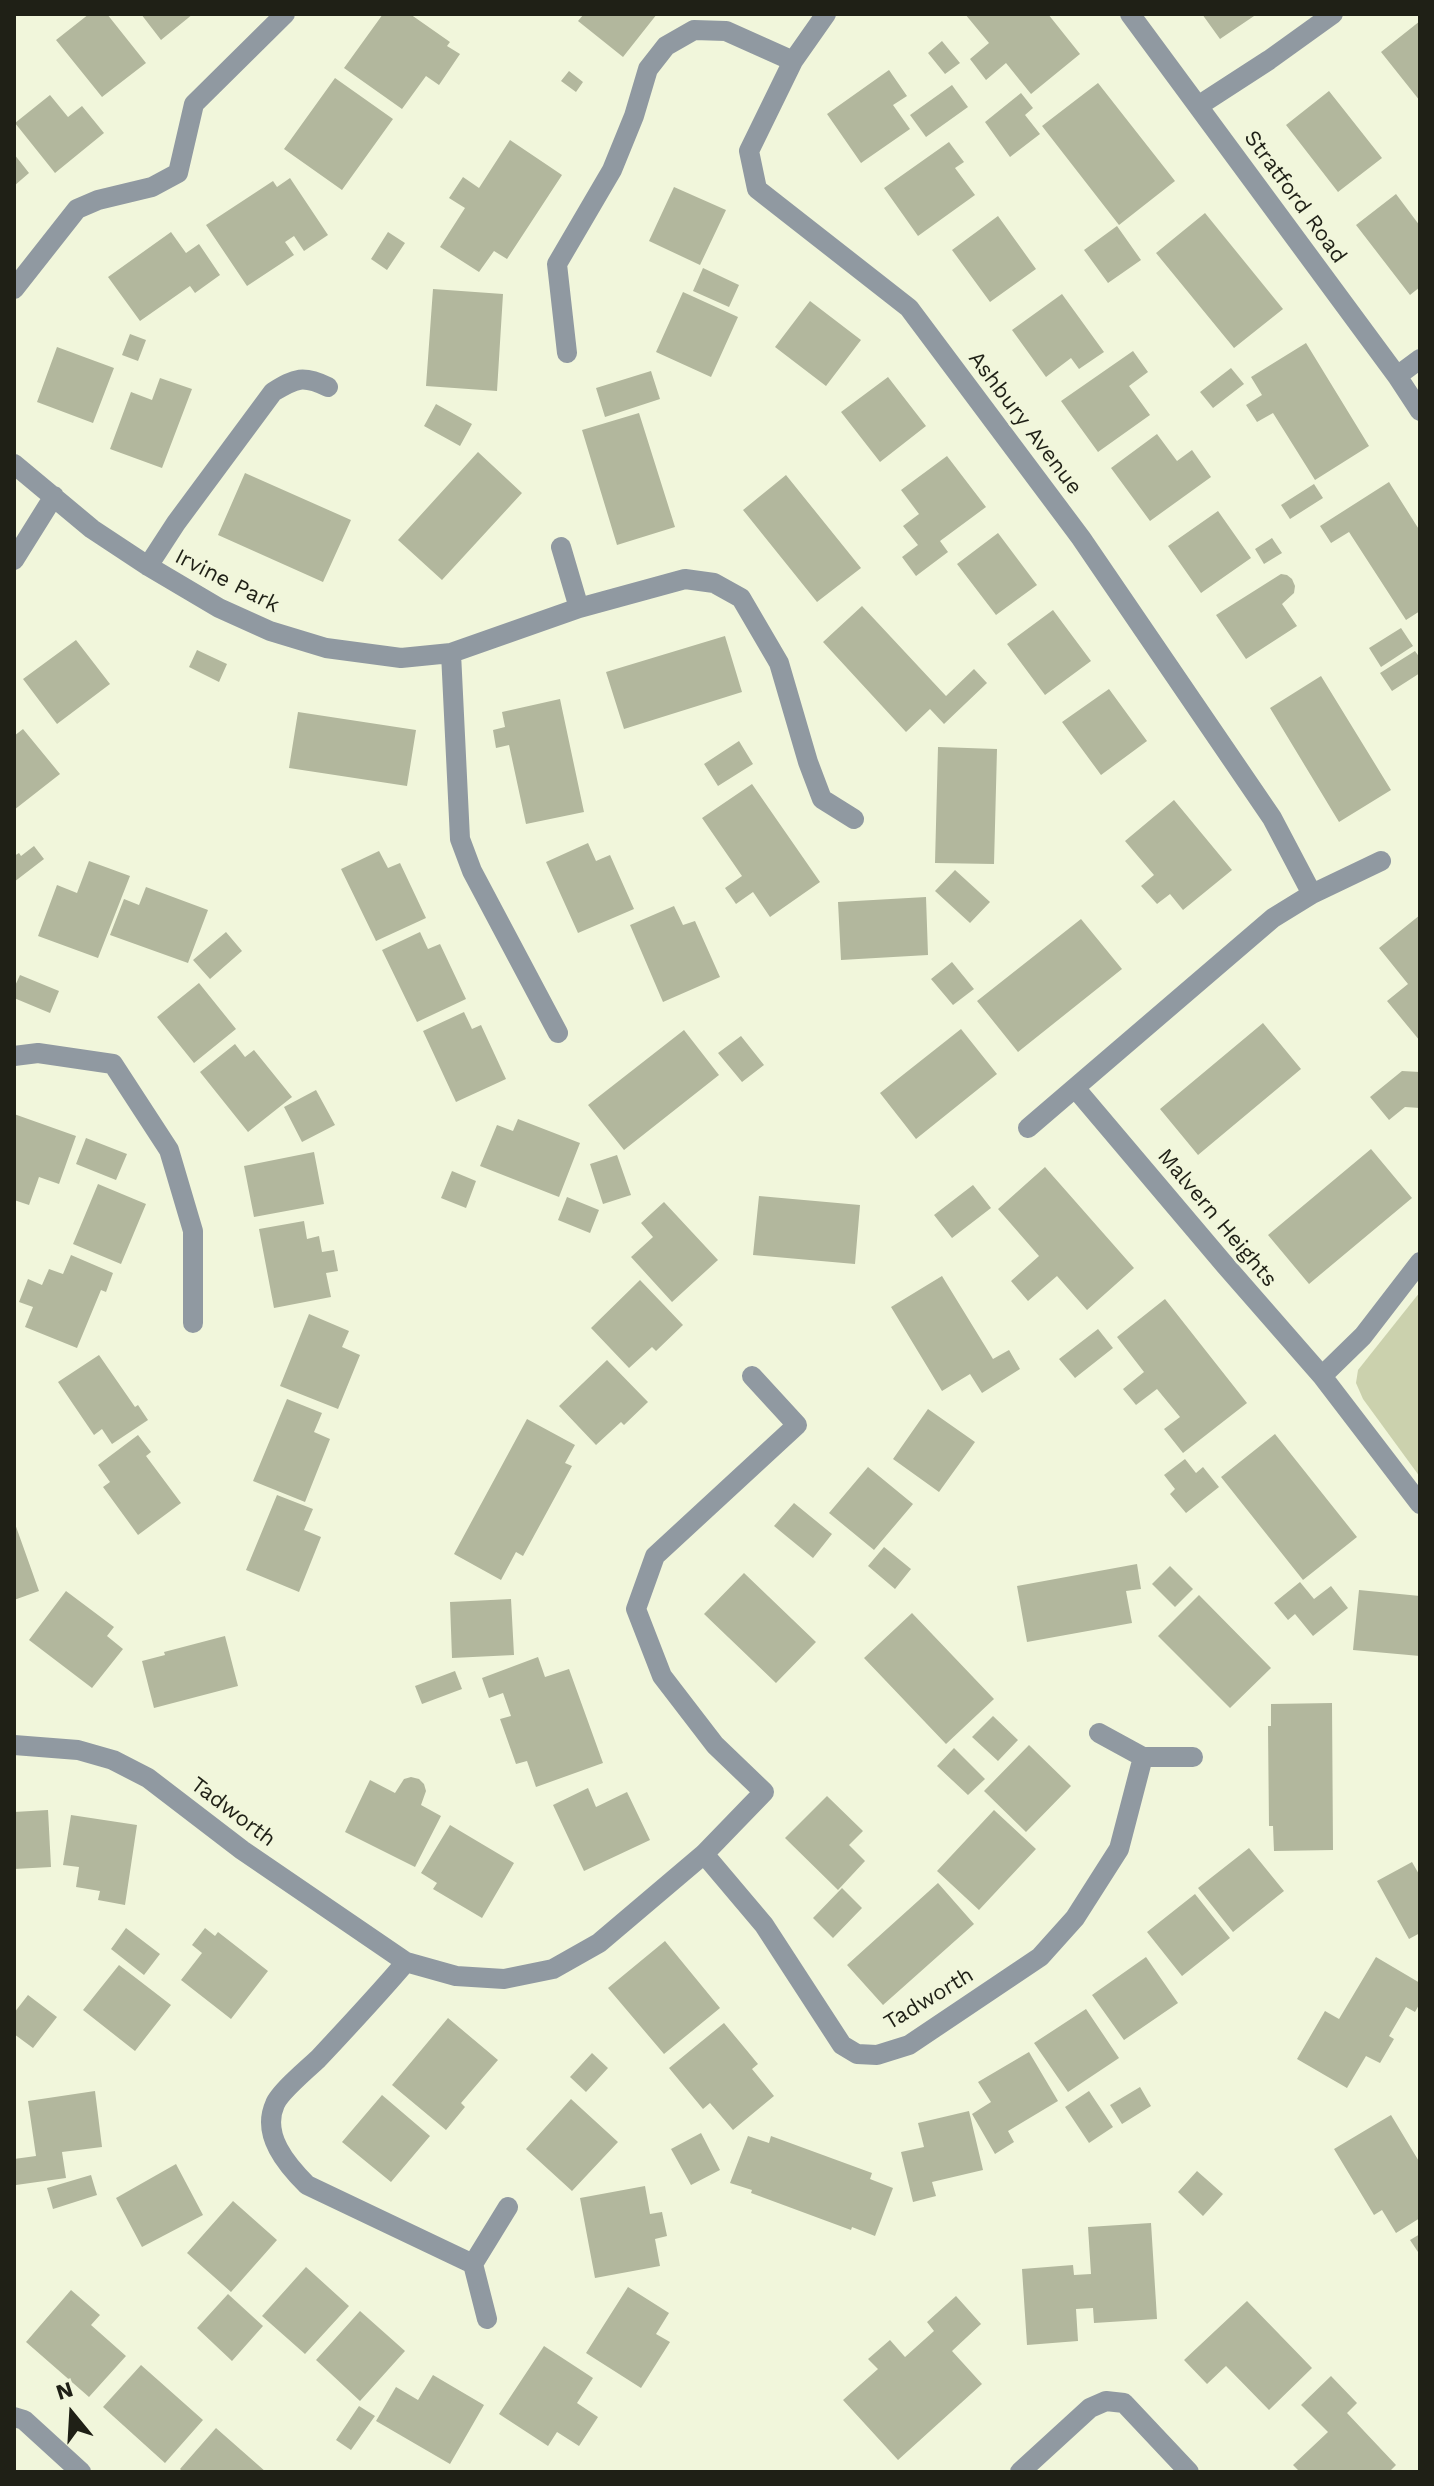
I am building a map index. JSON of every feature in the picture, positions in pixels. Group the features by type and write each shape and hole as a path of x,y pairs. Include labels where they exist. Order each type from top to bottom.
{"street":[{"path":"14,289 77,209 98,200 152,187 178,173 194,104 285,14"},
{"name":"Ashbury Avenue","path":"826,14 793,61 749,151 757,189 909,308 1090,551 1272,818 1312,894"},
{"name":"Stratford Road","path":"1130,14 1420,411"},
{"path":"1198,106 1333,14"},
{"path":"567,353 557,264 612,170 634,116 648,69 666,46 694,30 726,31 793,61"},
{"path":"1397,376 1420,359"},
{"path":"148,566 273,392 288,383 310,379 328,387"},
{"name":"Irvine Park","path":"14,464 92,529 219,608 270,631 326,648 401,658 451,653 579,608 685,579 714,583 741,598 779,663 822,799 854,819"},
{"path":"14,560 54,496"},
{"path":"561,547 579,608"},
{"path":"451,653 460,839 472,871 558,1033"},
{"path":"1028,1128 1273,918 1312,894 1381,861"},
{"path":"14,1056 38,1053 113,1064 169,1150 193,1231 193,1323"},
{"name":"Malvern Heights","path":"1076,1089 1322,1376 1420,1504"},
{"path":"1322,1376 1363,1336 1420,1262"},
{"name":"Tadworth","path":"14,1745 78,1750 113,1760 148,1778 242,1850 406,1962 456,1976 504,1979 553,1969 599,1943 704,1854 764,1792 715,1745 662,1676 636,1609 655,1556 797,1425 752,1376"},
{"path":"1099,1733 1143,1757 1193,1757"},
{"name":"Tadworth","path":"704,1854 764,1925 842,2045 857,2054 877,2055 909,2045 1027,1966 1040,1957 1067,1927 1119,1849 1143,1757"},
{"path":"406,1962 344,2032 275,2102 272,2121 274,2139 286,2164 307,2185 473,2264"},
{"path":"487,2319 473,2264 508,2207"},
{"path":"1020,2472 1090,2408 1106,2401 1124,2403 1189,2472"},
{"path":"14,2417 24,2420 81,2472"}],"green space":[{"path":"1420,1292 1420,1477 1363,1399 1356,1383 1358,1370"}],"building":[{"path":"89,14 107,14 146,63 102,97 56,40"},
{"path":"141,14 193,14 161,40"},
{"path":"383,14 410,14 450,42 447,46 460,54 439,85 426,76 402,109 344,68"},
{"path":"584,14 657,14 623,57 578,21"},
{"path":"965,14 1048,14 1080,54 1031,94 1006,63 986,80 970,59 989,43"},
{"path":"1202,14 1257,14 1220,39"},
{"path":"1420,21 1420,101 1381,52"},
{"path":"942,41 960,63 945,74 928,53"},
{"path":"889,70 907,96 893,105 910,129 861,163 827,114"},
{"path":"569,71 583,82 576,92 561,81"},
{"path":"335,78 393,119 342,190 284,149"},
{"path":"1098,83 1175,181 1119,225 1042,126"},
{"path":"952,85 968,107 926,137 910,115"},
{"path":"1329,91 1382,158 1338,192 1286,125"},
{"path":"1021,93 1033,108 1025,115 1040,134 1010,157 985,122"},
{"path":"50,95 68,117 82,106 104,133 55,173 15,123"},
{"path":"510,140 562,175 507,259 494,251 479,272 440,247 465,208 449,198 463,177 479,188"},
{"path":"949,142 964,162 955,168 975,195 918,236 884,188"},
{"path":"14,154 29,173 14,186"},
{"path":"290,178 328,235 304,251 294,236 285,242 294,255 247,286 206,225 273,181 277,187"},
{"path":"674,187 726,210 700,265 649,241"},
{"path":"1396,194 1420,226 1420,287 1410,295 1356,225"},
{"path":"1205,213 1283,309 1234,348 1156,253"},
{"path":"998,216 1036,269 990,302 952,250"},
{"path":"1117,226 1141,260 1108,283 1084,250"},
{"path":"171,232 186,253 199,244 220,275 195,293 190,286 140,321 108,277"},
{"path":"388,232 405,243 387,270 371,259"},
{"path":"703,268 739,285 729,307 693,291"},
{"path":"433,289 503,294 497,391 426,386"},
{"path":"683,292 738,317 711,377 656,352"},
{"path":"1062,294 1104,352 1079,369 1071,358 1046,377 1012,330"},
{"path":"810,301 861,340 826,386 775,347"},
{"path":"130,334 146,340 138,361 122,355"},
{"path":"1306,343 1369,446 1315,480 1273,413 1257,422 1246,405 1262,395 1251,377"},
{"path":"57,347 114,368 93,423 37,402"},
{"path":"1133,351 1148,372 1129,386 1150,415 1098,452 1061,401"},
{"path":"1231,368 1244,384 1213,408 1200,392"},
{"path":"651,371 660,399 605,417 596,388"},
{"path":"888,377 926,426 880,462 841,412"},
{"path":"160,378 192,389 162,468 110,449 131,392 152,400"},
{"path":"436,404 472,424 460,446 424,426"},
{"path":"639,413 675,527 617,545 582,430"},
{"path":"1157,434 1177,461 1192,450 1211,477 1150,521 1111,468"},
{"path":"478,452 522,493 442,580 398,540"},
{"path":"947,456 986,507 940,541 948,552 916,576 902,557 918,545 903,526 919,514 901,490"},
{"path":"245,473 351,520 323,582 218,535"},
{"path":"786,475 861,568 817,602 743,510"},
{"path":"1389,482 1420,531 1420,611 1406,620 1349,532 1331,543 1320,526"},
{"path":"1314,484 1323,498 1290,519 1281,505"},
{"path":"1218,511 1251,558 1201,593 1168,546"},
{"path":"998,533 1037,585 996,615 957,564"},
{"path":"1272,538 1282,553 1264,564 1255,549"},
{"path":"1281,574 1292,579 1295,586 1294,593 1282,604 1297,626 1246,659 1216,615"},
{"path":"862,606 946,696 974,669 987,683 944,724 930,709 906,732 823,642"},
{"path":"1053,610 1091,661 1045,695 1007,644"},
{"path":"1401,628 1413,646 1381,667 1369,648"},
{"path":"725,636 742,692 624,729 606,672"},
{"path":"76,640 110,684 57,724 23,679"},
{"path":"197,650 227,664 219,682 189,667"},
{"path":"1415,651 1420,658 1420,673 1392,691 1380,673"},
{"path":"1321,676 1391,790 1339,822 1270,708"},
{"path":"1109,689 1147,741 1101,775 1062,722"},
{"path":"560,699 584,812 526,824 509,745 496,748 493,730 505,727 502,712"},
{"path":"298,712 416,730 407,786 289,768"},
{"path":"23,729 60,774 14,810 14,736"},
{"path":"739,741 753,764 718,786 704,764"},
{"path":"938,747 997,749 994,864 935,863"},
{"path":"752,784 820,882 770,917 753,892 736,904 725,888 742,876 702,818"},
{"path":"1174,800 1232,870 1183,910 1170,894 1157,904 1141,886 1154,875 1125,841"},
{"path":"588,843 596,861 610,855 634,909 578,933 546,862"},
{"path":"34,846 44,859 14,882 14,856 19,853 21,856"},
{"path":"379,851 388,868 400,863 426,918 376,941 341,869"},
{"path":"89,861 130,876 98,958 38,936 57,885 77,893"},
{"path":"955,870 990,902 970,923 935,891"},
{"path":"146,887 208,910 188,963 110,935 124,899 139,905"},
{"path":"926,897 928,955 841,960 838,902"},
{"path":"674,906 683,925 695,921 720,977 663,1002 630,925"},
{"path":"1420,915 1420,1041 1387,1001 1408,984 1379,948"},
{"path":"1081,919 1122,969 1018,1052 977,1001"},
{"path":"226,932 242,951 210,979 193,960"},
{"path":"420,932 428,949 440,944 466,999 417,1022 382,950"},
{"path":"952,962 974,989 953,1005 931,979"},
{"path":"20,975 59,991 50,1013 14,998 14,988"},
{"path":"199,983 236,1029 194,1063 157,1017"},
{"path":"464,1012 472,1029 481,1025 506,1079 456,1102 423,1031"},
{"path":"1263,1023 1301,1069 1198,1155 1160,1109"},
{"path":"961,1029 997,1074 916,1139 880,1093"},
{"path":"684,1030 719,1075 624,1150 588,1105"},
{"path":"741,1036 764,1065 742,1082 718,1053"},
{"path":"235,1044 245,1057 254,1050 292,1097 248,1132 200,1072"},
{"path":"1402,1071 1420,1072 1420,1108 1405,1107 1389,1120 1370,1097"},
{"path":"316,1090 335,1125 302,1142 284,1107"},
{"path":"14,1114 76,1136 59,1184 39,1177 29,1205 14,1200"},
{"path":"518,1119 580,1143 559,1197 480,1166 497,1125 513,1131"},
{"path":"86,1138 127,1154 116,1180 76,1164"},
{"path":"1371,1149 1412,1198 1309,1284 1268,1235"},
{"path":"314,1152 324,1204 254,1217 244,1166"},
{"path":"617,1155 631,1195 603,1204 590,1164"},
{"path":"1045,1167 1134,1268 1087,1310 1057,1276 1028,1301 1011,1281 1039,1256 998,1209"},
{"path":"452,1171 476,1181 466,1208 441,1198"},
{"path":"98,1184 146,1204 121,1264 73,1244"},
{"path":"973,1185 991,1208 952,1238 934,1215"},
{"path":"759,1196 860,1205 855,1264 753,1255"},
{"path":"567,1197 599,1210 590,1233 558,1220"},
{"path":"664,1202 718,1260 672,1302 631,1257 653,1237 641,1223"},
{"path":"304,1221 307,1239 319,1236 322,1252 334,1250 338,1271 326,1273 331,1297 274,1308 259,1229"},
{"path":"71,1255 113,1273 106,1292 101,1290 77,1348 25,1327 33,1307 19,1302 28,1279 42,1285 49,1269 63,1274"},
{"path":"942,1276 993,1359 1009,1350 1020,1369 982,1393 970,1374 942,1391 891,1307"},
{"path":"640,1280 683,1325 656,1351 652,1347 629,1368 591,1328"},
{"path":"1165,1299 1247,1403 1183,1453 1164,1429 1180,1417 1157,1389 1136,1405 1123,1389 1144,1372 1117,1337"},
{"path":"309,1314 349,1331 342,1347 360,1355 338,1409 280,1386"},
{"path":"1098,1329 1113,1348 1075,1378 1059,1359"},
{"path":"99,1355 135,1407 138,1405 148,1420 112,1444 102,1429 94,1435 58,1382"},
{"path":"607,1360 648,1402 624,1425 621,1422 596,1445 559,1406"},
{"path":"287,1399 322,1413 314,1432 330,1439 305,1502 253,1481"},
{"path":"928,1409 975,1442 939,1492 893,1459"},
{"path":"527,1419 575,1445 565,1463 572,1466 523,1556 516,1552 501,1580 454,1554"},
{"path":"1275,1434 1357,1537 1303,1580 1221,1477"},
{"path":"138,1435 151,1452 146,1456 181,1503 138,1535 103,1487 110,1482 98,1465"},
{"path":"1185,1459 1196,1473 1203,1467 1219,1487 1186,1513 1170,1494 1175,1489 1164,1475"},
{"path":"868,1467 913,1504 874,1550 829,1513"},
{"path":"277,1495 313,1509 304,1530 321,1537 299,1592 246,1570"},
{"path":"794,1503 832,1534 813,1558 774,1526"},
{"path":"14,1521 39,1591 14,1600"},
{"path":"884,1547 911,1569 895,1589 868,1566"},
{"path":"1137,1564 1141,1589 1126,1591 1132,1623 1027,1642 1017,1586"},
{"path":"1170,1566 1193,1589 1175,1607 1152,1584"},
{"path":"744,1573 816,1642 776,1683 704,1614"},
{"path":"1300,1582 1314,1599 1331,1586 1348,1608 1313,1636 1295,1614 1288,1620 1274,1603"},
{"path":"1359,1590 1420,1596 1420,1656 1353,1650"},
{"path":"66,1591 114,1627 107,1636 123,1649 92,1688 29,1640"},
{"path":"1199,1595 1271,1668 1230,1708 1158,1636"},
{"path":"511,1599 514,1655 452,1658 450,1602"},
{"path":"912,1613 994,1699 946,1744 864,1658"},
{"path":"225,1636 238,1686 154,1708 142,1661"},
{"path":"538,1657 545,1677 569,1669 603,1763 536,1787 527,1761 516,1764 500,1719 511,1716 503,1693 489,1698 482,1678"},
{"path":"455,1671 462,1689 422,1704 415,1686"},
{"path":"1332,1703 1333,1850 1274,1851 1273,1826 1269,1826 1268,1726 1271,1726 1271,1704"},
{"path":"993,1716 1018,1740 998,1761 972,1737"},
{"path":"1029,1745 1071,1786 1026,1832 984,1791"},
{"path":"954,1748 985,1779 968,1795 937,1766"},
{"path":"411,1777 424,1784 426,1791 421,1805 441,1816 415,1867 345,1832 370,1780 395,1793 404,1779"},
{"path":"588,1788 596,1807 627,1792 650,1840 584,1871 553,1805"},
{"path":"827,1796 863,1831 849,1845 865,1861 838,1890 785,1838"},
{"path":"48,1810 51,1867 14,1869 14,1812"},
{"path":"994,1810 1036,1849 979,1910 937,1871"},
{"path":"71,1815 137,1825 125,1905 98,1900 100,1891 76,1887 79,1867 63,1865"},
{"path":"450,1825 514,1863 482,1918 433,1889 437,1883 421,1873"},
{"path":"1249,1848 1284,1891 1233,1932 1198,1888"},
{"path":"1412,1862 1420,1876 1420,1933 1409,1939 1377,1881"},
{"path":"938,1883 974,1924 883,2005 847,1965"},
{"path":"842,1888 862,1908 833,1938 813,1918"},
{"path":"1195,1894 1230,1938 1182,1976 1147,1932"},
{"path":"126,1928 160,1954 144,1975 111,1949"},
{"path":"205,1928 215,1936 218,1932 268,1971 231,2019 181,1980 202,1953 192,1945"},
{"path":"665,1941 720,2008 664,2054 608,1988"},
{"path":"1146,1957 1178,2003 1124,2040 1092,1995"},
{"path":"1376,1957 1420,1983 1420,2003 1415,2012 1406,2007 1389,2036 1394,2039 1380,2063 1366,2056 1347,2088 1297,2059 1325,2011 1339,2019"},
{"path":"119,1965 171,2005 135,2051 83,2010"},
{"path":"28,1995 57,2017 33,2048 14,2034 14,2013"},
{"path":"1086,2009 1119,2058 1068,2092 1034,2043"},
{"path":"448,2018 498,2060 461,2103 465,2107 446,2130 392,2085"},
{"path":"724,2023 758,2064 752,2069 774,2096 733,2130 710,2103 703,2109 669,2068"},
{"path":"1029,2052 1058,2101 1008,2131 1014,2142 995,2154 972,2114 991,2102 978,2082"},
{"path":"592,2053 608,2068 586,2092 570,2077"},
{"path":"1140,2087 1151,2106 1122,2124 1110,2105"},
{"path":"95,2091 102,2147 62,2152 66,2178 16,2185 14,2159 36,2156 28,2101"},
{"path":"1089,2091 1113,2127 1089,2143 1065,2107"},
{"path":"382,2095 430,2136 391,2182 342,2142"},
{"path":"571,2099 618,2142 572,2191 526,2149"},
{"path":"969,2111 983,2170 932,2182 936,2196 913,2202 901,2152 924,2147 918,2123"},
{"path":"1391,2115 1420,2163 1420,2218 1396,2233 1382,2210 1374,2215 1334,2149"},
{"path":"701,2133 720,2170 691,2185 671,2149"},
{"path":"748,2136 769,2143 771,2136 872,2173 870,2179 893,2188 875,2236 852,2227 851,2230 730,2183"},
{"path":"176,2164 203,2215 142,2247 116,2198"},
{"path":"1197,2171 1223,2194 1203,2216 1178,2192"},
{"path":"91,2175 97,2195 53,2209 47,2188"},
{"path":"645,2186 650,2214 662,2212 667,2236 655,2239 660,2266 595,2278 580,2198"},
{"path":"233,2201 277,2240 231,2292 187,2253"},
{"path":"1151,2223 1157,2319 1094,2323 1093,2308 1076,2309 1078,2341 1027,2345 1022,2269 1073,2265 1074,2275 1091,2274 1088,2227"},
{"path":"1420,2234 1420,2255 1410,2240"},
{"path":"306,2267 349,2306 305,2354 262,2316"},
{"path":"628,2287 669,2313 656,2334 670,2342 641,2388 586,2353"},
{"path":"71,2290 100,2315 91,2325 126,2356 89,2397 26,2342"},
{"path":"228,2294 263,2326 232,2361 197,2328"},
{"path":"956,2296 981,2324 952,2351 982,2384 898,2460 843,2400 878,2369 868,2359 890,2340 905,2357 934,2331 927,2322"},
{"path":"1247,2301 1312,2368 1269,2410 1226,2366 1207,2384 1184,2360"},
{"path":"360,2311 405,2351 360,2401 316,2360"},
{"path":"544,2346 593,2378 577,2403 598,2417 579,2446 557,2432 548,2446 499,2414"},
{"path":"141,2365 203,2420 165,2463 103,2407"},
{"path":"433,2375 484,2405 450,2464 376,2421 396,2387 418,2400"},
{"path":"1331,2376 1357,2403 1347,2413 1396,2465 1389,2472 1300,2472 1293,2465 1328,2432 1301,2405"},
{"path":"359,2406 375,2416 351,2450 336,2440"},
{"path":"216,2428 266,2472 183,2472 180,2469"}]}
